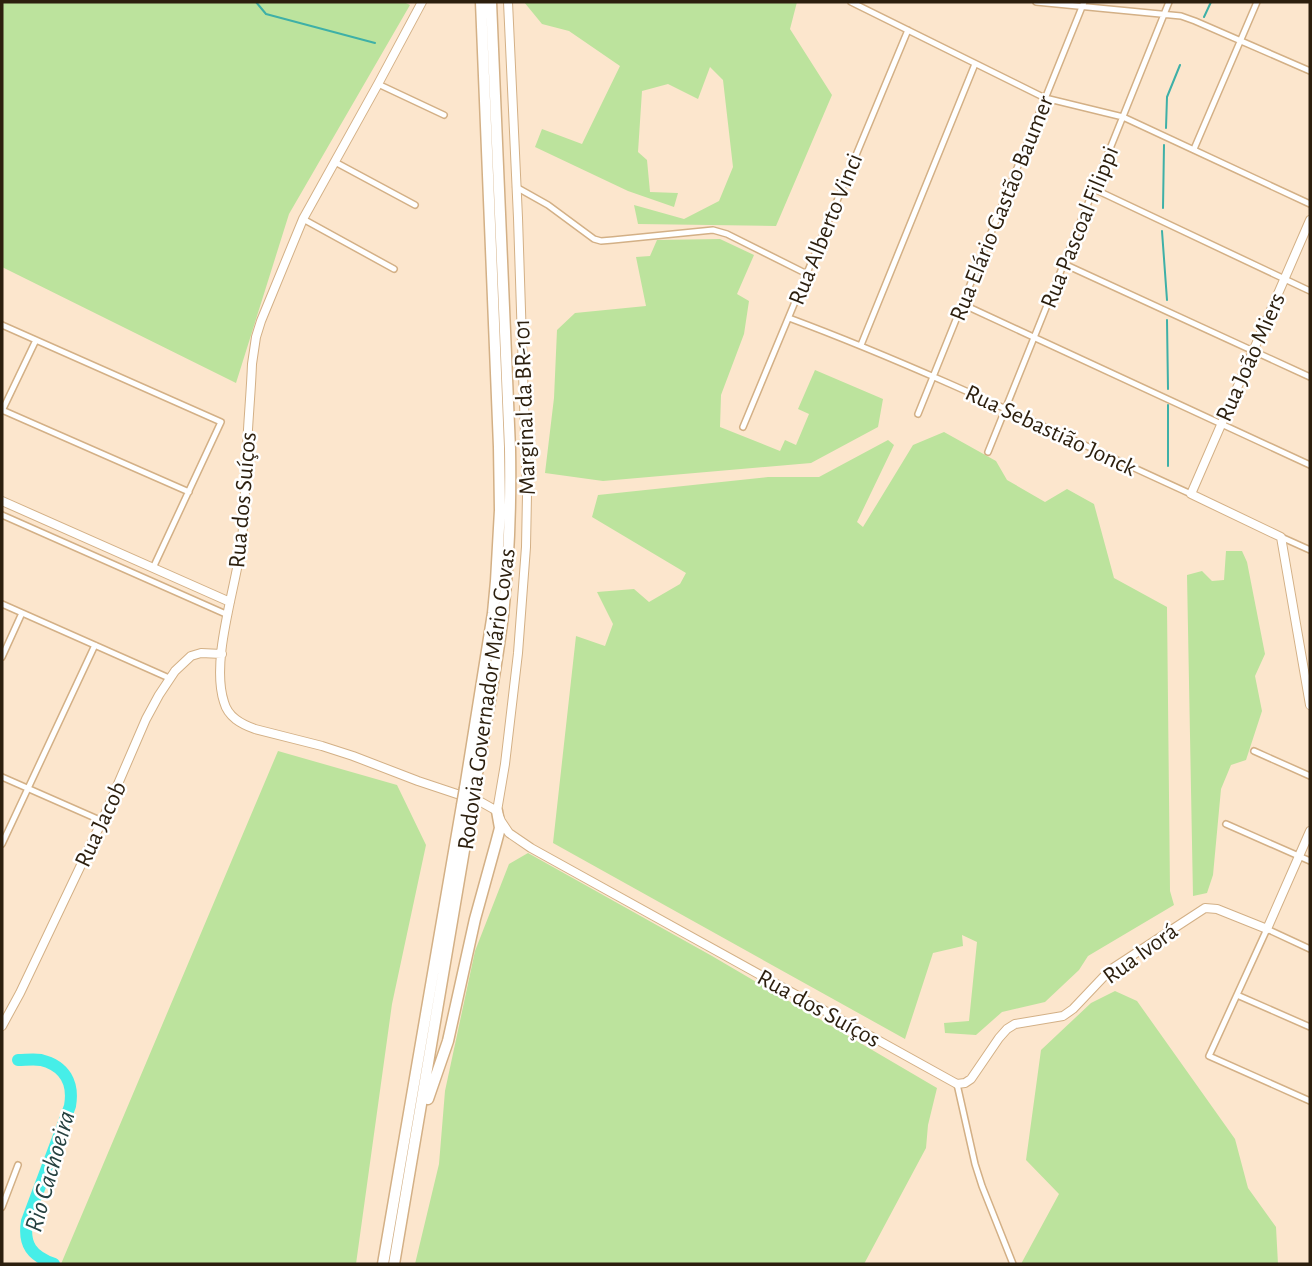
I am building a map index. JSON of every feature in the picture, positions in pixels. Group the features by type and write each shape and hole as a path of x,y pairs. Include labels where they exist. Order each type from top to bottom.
{"highway":[{"path":"474,2 484,64"},
{"name":"Rodovia Governador Mário Covas","path":"469,789 493,612 500,510 481,2"},
{"name":"Rodovia Governador Mário Covas","path":"394,1264 469,789 502,618 508,558 510,449 491,2"},
{"name":"Rodovia Governador Mário Covas","path":"383,1264 466,807"},
{"path":"417,1128 448,1041 475,919 500,828 497,811"}],"street":[{"name":"Rua dos Suíços","path":"422,2 303,219 261,321 253,351 242,541 222,654 222,698 228,711 238,721 255,729 353,756 481,802 497,811 505,827 517,839 558,864 957,1084"},
{"name":"Marginal da BR-101","path":"497,811 514,689 527,523 527,457 508,2"},
{"path":"850,2 1045,98 1123,117 1310,204"},
{"path":"1036,2 1083,4 1188,18 1310,71"},
{"name":"Rua Pascoal Filippi","path":"988,452 1169,2"},
{"path":"1194,149 1257,2"},
{"name":"Rua Elário Gastão Baumer","path":"918,414 1083,4"},
{"name":"Rua Alberto Vinci","path":"743,427 908,30"},
{"path":"861,345 975,64"},
{"path":"378,84 444,115"},
{"path":"335,162 415,205"},
{"path":"516,187 601,241 713,230 727,234 807,274"},
{"path":"1094,189 1310,291"},
{"path":"303,219 394,269"},
{"name":"Rua João Miers","path":"1191,495 1310,220"},
{"path":"1064,264 1310,377"},
{"path":"962,304 1310,464"},
{"name":"Rua Sebastião Jonck","path":"789,318 933,376 1310,551"},
{"path":"2,326 221,422 153,568"},
{"path":"36,340 2,411 189,492"},
{"path":"2,501 230,601"},
{"path":"2,515 228,615"},
{"path":"1282,537 1310,705"},
{"path":"2,604 169,678"},
{"path":"2,657 22,613"},
{"path":"2,844 95,645"},
{"name":"Rua Jacob","path":"2,1026 102,821 146,719 169,678 191,656 201,653 222,654"},
{"path":"1254,751 1310,776"},
{"path":"2,777 102,821"},
{"path":"1226,824 1310,861"},
{"path":"1310,831 1209,1056 1310,1101"},
{"path":"496,843 517,839"},
{"name":"Rua Ivorá","path":"957,1084 971,1079 1007,1029 1015,1024 1063,1016 1110,971 1205,908 1217,909 1310,948"},
{"path":"1237,995 1310,1027"},
{"path":"957,1084 975,1164 1013,1264"},
{"path":"2,1207 18,1165"}],"green space":[{"path":"2,2 404,2 410,5 289,214 236,383 2,267"},
{"path":"524,2 797,2 790,29 832,95 776,226 638,224 634,205 684,219 719,201 733,167 723,80 710,67 698,99 668,84 642,91 638,152 647,160 650,192 678,193 674,207 628,191 535,147 542,129 582,144 620,66 569,31 542,24"},
{"path":"720,239 754,255 737,294 749,301 744,334 721,395 720,427 780,451 785,440 796,445 809,414 798,409 815,370 883,399 878,427 811,463 603,481 545,473 554,398 557,330 575,313 646,306 636,257 650,256 657,240"},
{"path":"944,432 996,461 1007,480 1045,502 1067,489 1094,504 1114,578 1167,607 1170,891 1174,905 1088,956 1079,970 1045,1002 1002,1012 976,1035 945,1033 944,1023 969,1021 977,942 962,935 963,946 933,953 905,1039 553,843 576,636 605,646 613,624 597,592 634,589 649,602 680,584 686,573 592,517 598,495 768,477 819,477 888,440 894,445 857,522 863,527 913,445"},
{"path":"1226,551 1242,551 1247,562 1265,654 1255,676 1262,711 1246,760 1231,765 1221,789 1213,875 1207,893 1193,896 1187,575 1202,571 1212,581 1224,580"},
{"path":"278,751 397,785 426,845 392,1004 356,1264 61,1264"},
{"path":"528,853 712,956 937,1088 928,1125 926,1148 864,1264 415,1264 439,1164 445,1091 475,951 509,864"},
{"path":"1115,991 1137,1001 1235,1139 1248,1188 1276,1227 1278,1264 1021,1264 1059,1194 1026,1160 1041,1050 1091,1003"}],"waterway":[{"path":"256,2 266,14 375,43"},
{"path":"1204,17 1211,2"},
{"path":"1166,128 1167,97 1180,65"},
{"path":"1163,208 1164,145"},
{"path":"1162,231 1167,300"},
{"path":"1167,320 1168,389"},
{"path":"1168,405 1168,466"},
{"name":"Rio Cachoeira","path":"18,1060 41,1060 56,1066 66,1077 71,1090 70,1106 26,1229 31,1248 40,1257 54,1264"}]}
